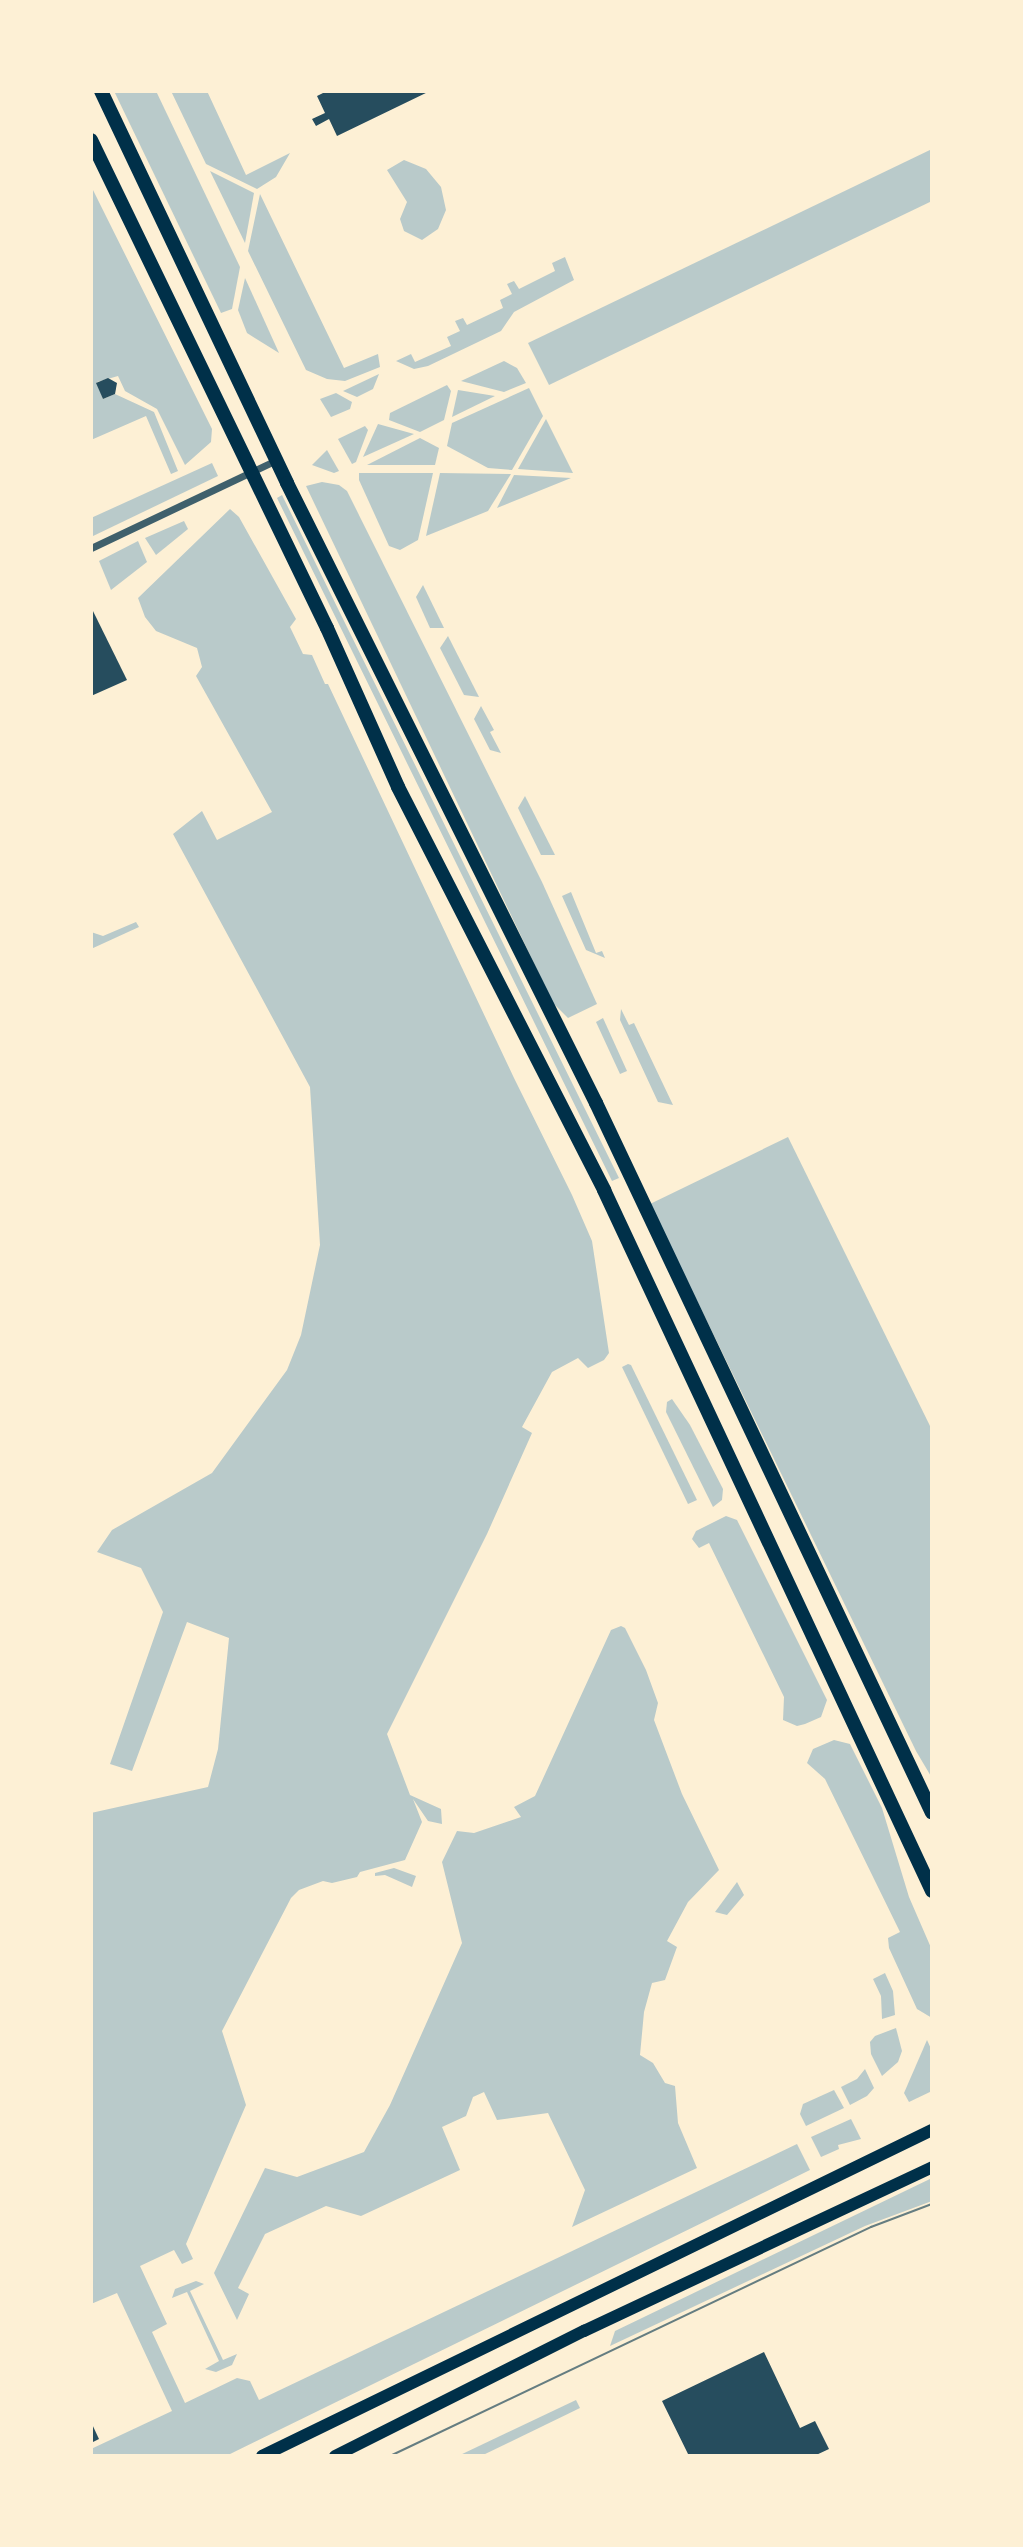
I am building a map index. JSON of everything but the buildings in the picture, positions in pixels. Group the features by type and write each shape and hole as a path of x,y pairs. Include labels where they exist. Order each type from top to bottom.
{"main road":[{"path":"101,91 276,460 596,1103 932,1813"},
{"path":"91,140 327,628 398,787 604,1190 932,1891"},
{"path":"262,2456 932,2130"},
{"path":"335,2456 584,2331 932,2168"}],"street":[{"path":"91,548 276,460"}],"shaded area":[{"path":"114,91 156,91 240,267 232,309 221,313"},
{"path":"171,91 207,91 246,175 290,153 276,177 257,189 206,164"},
{"path":"932,149 932,201 549,385 528,343"},
{"path":"404,160 426,169 441,187 446,210 438,229 422,240 404,231 400,219 407,202 387,170"},
{"path":"210,171 254,193 245,243"},
{"path":"91,186 212,429 211,442 185,465 157,409 125,391 118,376 97,382 103,399 115,394 154,412 178,471 171,474 146,416 91,440"},
{"path":"260,194 344,368 378,354 380,367 345,381 327,379 306,370 248,251"},
{"path":"565,257 574,280 514,312 501,331 428,366 414,369 396,361 411,354 415,362 451,346 447,337 460,331 455,321 463,318 467,325 503,308 500,300 512,294 507,284 514,281 519,289 555,271 552,263"},
{"path":"245,278 279,353 247,333 238,310"},
{"path":"504,361 517,368 526,383 504,392 461,381"},
{"path":"379,374 373,389 357,397 343,391"},
{"path":"447,385 451,391 444,420 420,432 389,420 390,413"},
{"path":"529,388 543,416 512,470 488,468 447,446 452,423"},
{"path":"458,390 495,396 452,417"},
{"path":"336,393 352,402 350,409 331,417 320,399"},
{"path":"546,419 573,473 518,469"},
{"path":"378,424 414,434 363,457"},
{"path":"365,426 368,430 356,462 352,464 338,439"},
{"path":"420,438 439,448 435,465 367,465"},
{"path":"327,450 339,471 334,473 312,465"},
{"path":"212,463 218,476 91,537 91,518"},
{"path":"359,473 433,473 418,540 400,550 389,546 359,480"},
{"path":"440,473 511,474 488,511 426,536"},
{"path":"514,475 571,478 497,508"},
{"path":"322,482 339,485 347,491 542,882 597,1004 568,1018 553,1003 306,486"},
{"path":"282,495 619,1178 612,1181 277,498"},
{"path":"230,509 239,517 296,619 290,627 303,654 312,655 325,684 328,684 572,1195 592,1241 609,1353 604,1360 588,1368 578,1358 552,1372 522,1427 532,1433 487,1534 387,1734 410,1795 441,1809 442,1824 428,1821 413,1799 422,1822 405,1860 360,1872 357,1877 332,1883 323,1881 299,1890 291,1898 222,2031 246,2105 186,2244 193,2259 182,2264 174,2250 140,2266 167,2324 152,2332 185,2403 237,2378 250,2381 259,2400 797,2144 810,2170 226,2456 91,2456 91,2449 172,2411 117,2293 91,2304 91,1813 208,1787 218,1749 229,1638 187,1622 132,1771 110,1764 163,1612 141,1568 97,1552 112,1530 212,1473 287,1370 301,1335 320,1245 310,1087 173,834 202,811 217,840 272,812 196,676 202,667 197,648 156,631 145,617 138,598"},
{"path":"184,521 188,529 156,555 145,538"},
{"path":"138,541 147,562 111,590 99,561"},
{"path":"423,585 444,628 430,628 416,597"},
{"path":"448,636 479,697 464,695 440,648"},
{"path":"481,706 494,730 490,732 501,753 490,750 474,719"},
{"path":"525,796 555,855 541,855 518,808"},
{"path":"571,892 596,953 602,951 605,958 586,950 562,896"},
{"path":"136,922 139,927 91,949 91,932 103,936"},
{"path":"621,1009 629,1025 634,1023 673,1105 658,1102 620,1020"},
{"path":"603,1018 627,1071 620,1074 596,1022"},
{"path":"788,1137 932,1430 932,1778 916,1751 650,1204"},
{"path":"631,1365 697,1500 688,1504 622,1367"},
{"path":"672,1399 690,1425 723,1489 722,1500 713,1507 666,1412 667,1402"},
{"path":"726,1516 737,1520 827,1700 821,1717 805,1724 797,1726 783,1720 784,1697 709,1543 699,1548 692,1539 696,1531"},
{"path":"621,1626 625,1628 646,1670 658,1703 654,1720 682,1794 719,1870 688,1902 667,1941 677,1947 665,1980 652,1983 644,2012 640,2055 653,2063 665,2083 675,2086 678,2123 697,2168 572,2227 585,2190 548,2113 497,2120 484,2092 473,2097 466,2116 442,2127 460,2170 361,2216 326,2206 265,2234 238,2288 249,2294 237,2320 214,2273 265,2168 297,2177 364,2152 390,2105 462,1943 442,1862 457,1831 474,1833 521,1817 514,1807 535,1796 611,1630"},
{"path":"834,1740 850,1744 882,1808 909,1897 932,1950 932,2018 917,2009 889,1948 888,1938 900,1932 825,1779 807,1763 813,1749"},
{"path":"394,1868 416,1876 412,1887 385,1875 375,1876 375,1873"},
{"path":"737,1882 744,1895 727,1915 715,1912"},
{"path":"885,1973 893,1991 895,2015 882,2019 881,1996 873,1979"},
{"path":"896,2028 902,2051 898,2062 882,2076 871,2054 870,2042 875,2036"},
{"path":"927,2040 932,2051 932,2091 909,2102 904,2093"},
{"path":"865,2069 874,2088 867,2096 850,2105 841,2087 857,2079"},
{"path":"834,2090 844,2108 806,2126 800,2114 803,2104"},
{"path":"851,2119 861,2139 838,2145 839,2149 821,2157 811,2137"},
{"path":"932,2178 932,2201 865,2226 610,2346 615,2331"},
{"path":"196,2281 204,2284 190,2291 223,2360 237,2354 232,2365 216,2372 205,2369 219,2361 187,2292 172,2298 175,2289"},
{"path":"576,2400 580,2408 481,2456 458,2456"}],"tram line":[{"path":"390,2456 871,2227 932,2204"}]}
